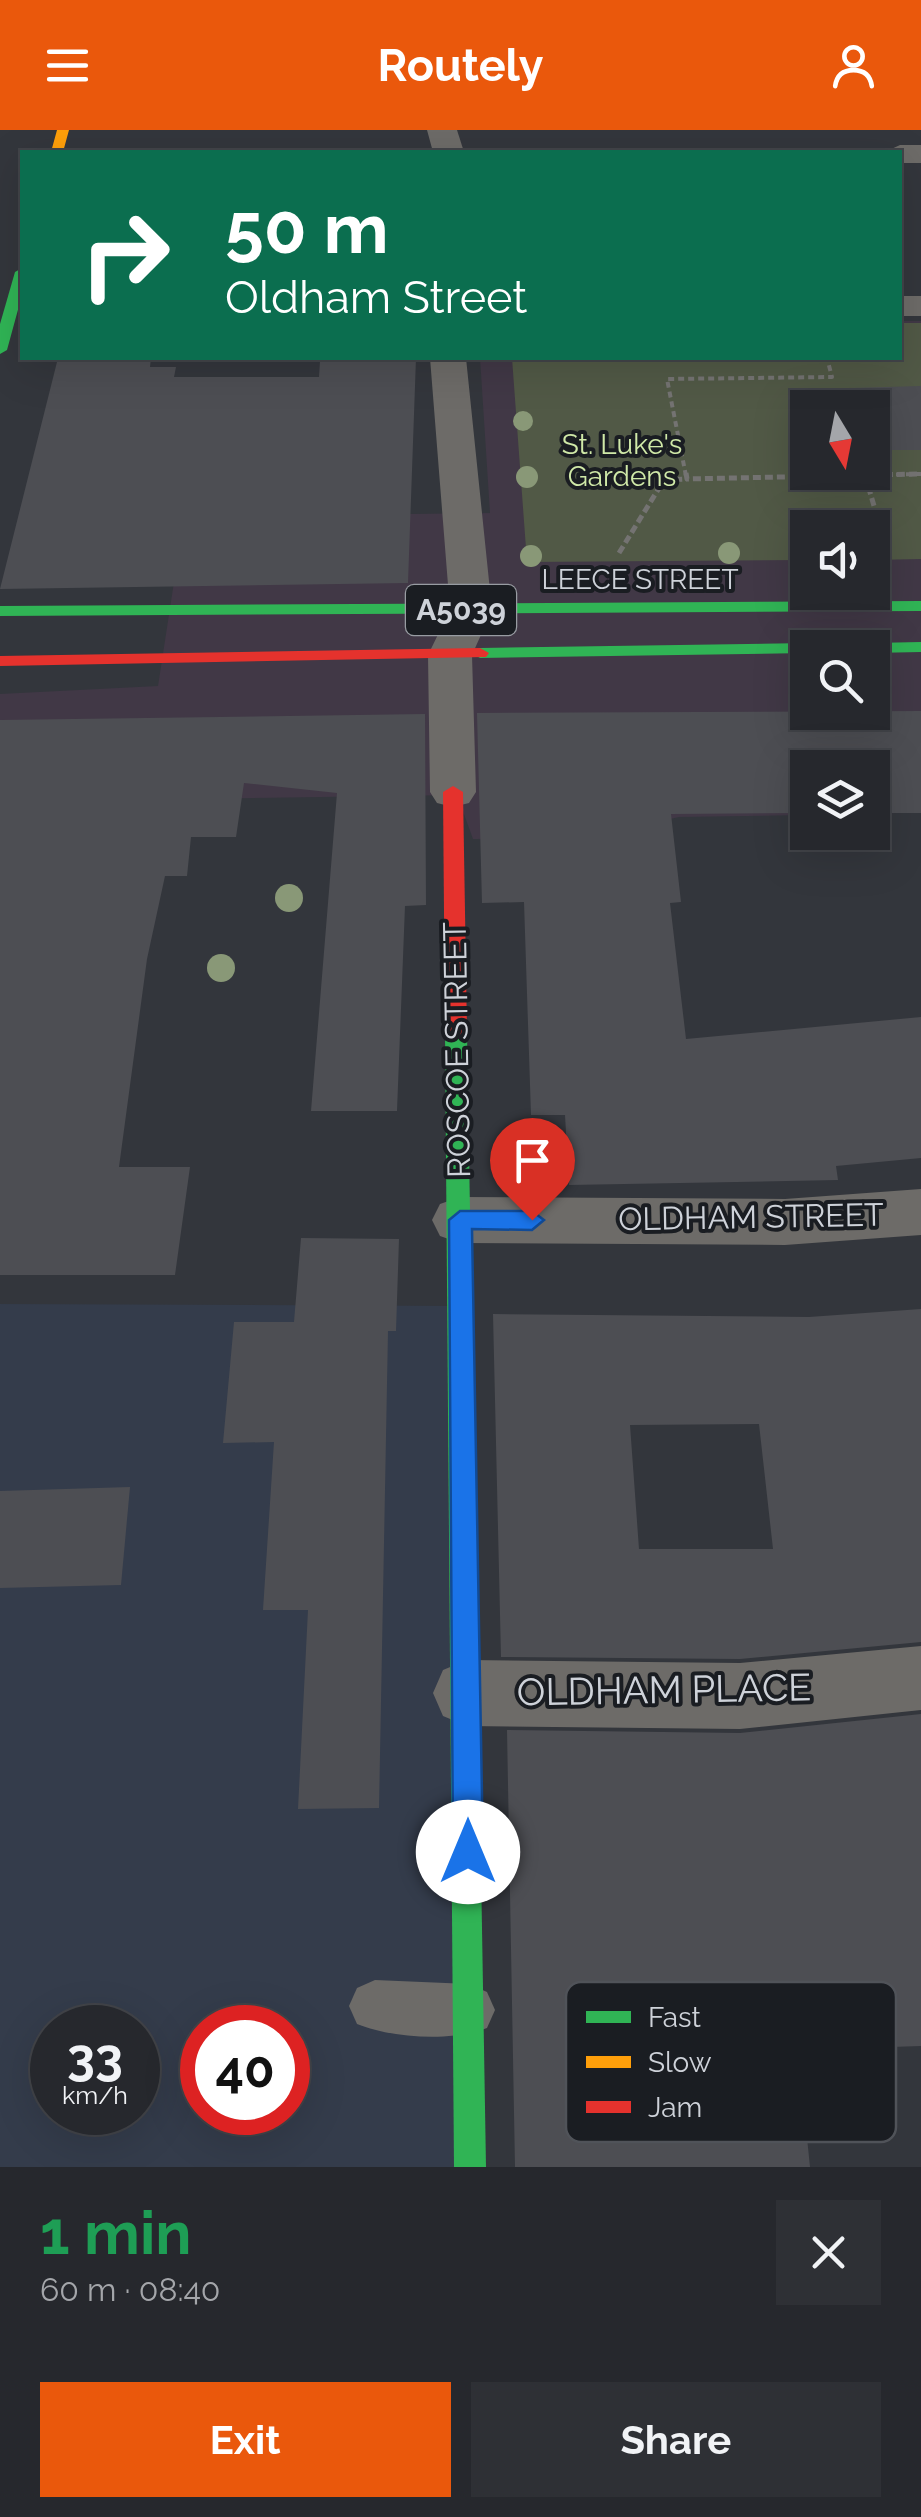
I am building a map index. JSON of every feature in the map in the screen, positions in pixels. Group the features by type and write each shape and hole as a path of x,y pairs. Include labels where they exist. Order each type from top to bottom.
{"main road":[{"path":"0,350 20,279"},
{"name":"LEECE STREET","path":"0,610 921,606"},
{"path":"890,648 921,647"},
{"name":"A5039","path":"0,661 790,648"},
{"name":"ROSCOE STREET","path":"452,792 470,2167"}],"street":[{"name":"ROSCOE STREET","path":"448,360 470,610 450,655 452,792"},
{"name":"OLDHAM STREET","path":"460,1220 785,1222 921,1212"},
{"name":"OLDHAM PLACE","path":"466,1694 740,1696 921,1678"}],"lane":[{"path":"374,2006 469,2010"}],"path":[{"path":"687,479 667,379 832,376 828,360"},
{"path":"890,475 921,474"},
{"path":"615,609 613,562 664,480 790,477"}],"shaded area":[{"path":"902,321 921,321 921,812 890,813 890,750 790,750 790,815 679,817 584,838 473,839 457,795 0,802 0,694 158,686 184,517 490,513 480,360 902,360"},
{"path":"0,1304 462,1306 470,2167 0,2167"}],"green space":[{"name":"St. Luke's Gardens","path":"902,323 921,323 921,559 890,560 890,510 790,510 790,560 527,562 512,360 902,360"}],"building":[{"path":"57,360 151,360 150,367 176,367 174,377 319,377 320,361 324,360 416,360 408,583 0,589"},
{"path":"921,386 921,450 890,450 890,390 812,389"},
{"path":"890,711 921,711 921,813 890,813 890,750 790,750 790,813 671,814 681,902 670,903 686,1039 921,1017 921,1158 836,1166 838,1180 569,1185 565,1115 531,1115 524,902 482,903 477,713 790,712 790,730 890,730"},
{"path":"425,714 426,905 405,906 397,1111 311,1111 337,793 244,783 236,837 191,837 187,876 165,876 147,959 119,1167 190,1167 175,1275 0,1275 0,720"},
{"path":"301,1238 399,1239 396,1331 388,1331 379,1808 298,1809 308,1610 263,1610 274,1442 223,1443 234,1322 294,1322"},
{"path":"921,1309 921,1642 740,1659 501,1657 493,1314 809,1317","holes":["759,1424 773,1549 639,1549 630,1425"]},
{"path":"130,1487 121,1585 0,1588 0,1491"},
{"path":"921,1714 921,2046 896,2047 896,1982 566,1982 566,2142 807,2142 810,2167 515,2167 507,1730 740,1733"}],"traffic: fast":[{"path":"0,350 20,279"},
{"path":"0,611 921,606"},
{"path":"890,648 921,647"},
{"path":"480,653 790,648"},
{"path":"456,1032 470,2167"}],"traffic: slow":[{"path":"58,150 63,130"}],"traffic: jam":[{"path":"0,661 480,653"},
{"path":"453,792 456,1032"}],"route":[{"path":"468,1852 460,1220 532,1220"}]}
